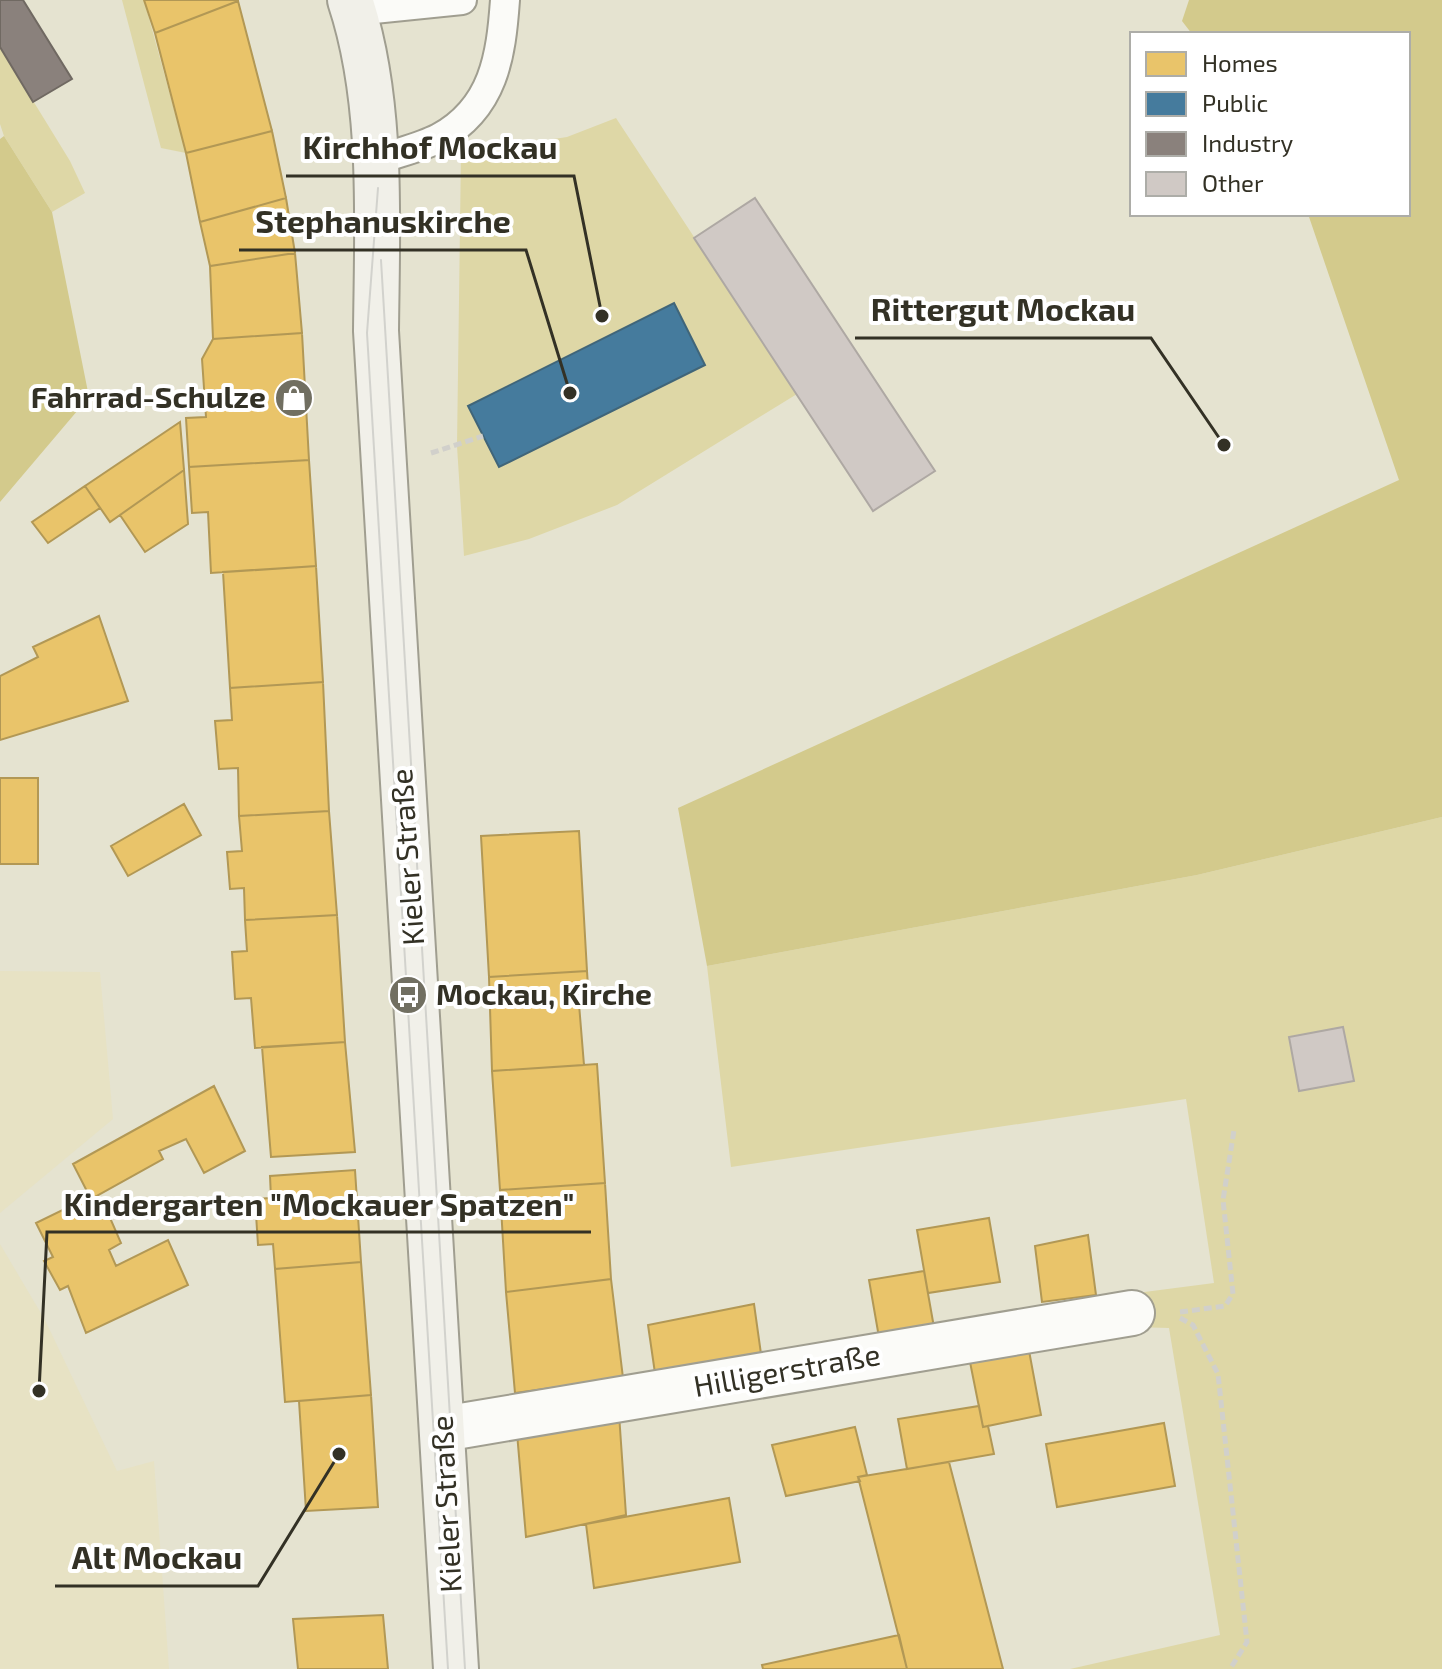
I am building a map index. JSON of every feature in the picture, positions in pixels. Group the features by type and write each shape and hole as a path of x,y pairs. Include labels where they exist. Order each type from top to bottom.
{"main road":[{"name":"Kieler Straße","path":"352,6 363,36 376,174 376,331 456,1669"}],"street":[{"name":"Hilligerstraße","path":"443,1429 1132,1313"}],"lane":[{"path":"352,6 462,0"},
{"path":"376,174 440,137 481,102 501,56 505,0"}],"path":[{"path":"1230,1669 1247,1642 1218,1374 1193,1325 1171,1313 1225,1306 1233,1294 1223,1200 1234,1130"}],"shaded area":[{"path":"122,0 144,0 186,153 161,148"},
{"path":"1189,0 1442,0 1442,817 1197,875 707,966 678,808 1399,480 1309,216 1410,216 1410,32 1190,32 1182,21"},
{"path":"0,47 70,161 85,193 52,212 4,136 0,124"},
{"path":"616,118 797,394 617,505 529,539 464,556 457,446 461,153 567,137"},
{"path":"4,136 52,212 89,397 0,502 0,139"},
{"path":"1442,817 1442,1669 1070,1669 1220,1635 1169,1328 1134,1327 1129,1294 1214,1283 1186,1099 731,1167 707,966 1197,875"},
{"path":"0,971 100,972 113,1119 0,1213"},
{"path":"0,1244 45,1320 117,1471 154,1461 169,1669 0,1669"}],"building: Homes":[{"path":"144,0 238,0 238,1 155,33"},
{"path":"238,1 272,131 186,153 155,33"},
{"path":"272,131 286,198 200,222 186,153"},
{"path":"286,198 295,253 210,266 200,222"},
{"path":"295,253 302,333 213,339 210,266"},
{"path":"302,333 309,460 189,467 186,418 206,417 202,359 213,339"},
{"path":"180,422 184,470 110,522 85,486"},
{"path":"309,460 316,566 211,573 208,512 192,513 189,467"},
{"path":"184,470 188,524 145,552 120,515"},
{"path":"85,486 100,508 48,543 32,522"},
{"path":"316,566 323,682 230,688 223,572"},
{"path":"99,616 128,701 0,740 0,676 38,657 33,647"},
{"path":"323,682 329,811 239,816 238,768 219,769 215,721 232,720 230,688"},
{"path":"0,778 38,778 38,864 0,864"},
{"path":"184,804 201,835 128,876 111,846"},
{"path":"329,811 337,915 245,920 244,888 230,889 227,852 242,851 239,816"},
{"path":"579,831 587,971 489,977 481,836"},
{"path":"337,915 345,1042 255,1048 251,998 235,999 232,952 247,951 245,920"},
{"path":"587,971 588,987 578,992 584,1065 492,1071 489,977"},
{"path":"345,1042 355,1152 271,1157 262,1047"},
{"path":"597,1064 605,1183 500,1190 492,1071"},
{"path":"214,1086 245,1151 204,1173 186,1139 159,1151 163,1159 91,1199 73,1164"},
{"path":"355,1170 361,1262 275,1269 273,1244 258,1245 255,1199 271,1198 270,1176"},
{"path":"605,1183 611,1279 506,1292 500,1190"},
{"path":"87,1198 92,1208 104,1204 121,1243 109,1250 116,1266 168,1240 188,1285 86,1333 68,1286 60,1290 44,1261 53,1257 36,1223"},
{"path":"989,1218 1000,1282 928,1293 917,1230"},
{"path":"1088,1235 1096,1295 1042,1302 1035,1246"},
{"path":"361,1262 371,1395 285,1402 275,1269"},
{"path":"924,1271 935,1333 880,1343 869,1280"},
{"path":"611,1279 623,1378 515,1393 506,1292"},
{"path":"754,1304 762,1361 656,1380 648,1325"},
{"path":"1027,1340 1041,1415 983,1427 968,1352"},
{"path":"371,1395 378,1507 306,1511 299,1401"},
{"path":"979,1406 983,1427 988,1426 994,1454 907,1469 898,1419"},
{"path":"619,1414 626,1515 526,1537 517,1433"},
{"path":"1164,1423 1175,1486 1057,1507 1046,1444"},
{"path":"855,1427 867,1475 858,1477 860,1481 786,1496 772,1445"},
{"path":"949,1462 1003,1669 907,1669 858,1477"},
{"path":"729,1498 740,1562 594,1588 586,1524"},
{"path":"383,1615 388,1669 298,1669 293,1619"},
{"path":"899,1635 907,1669 763,1669 762,1665"}],"building: Public":[{"path":"674,303 705,365 499,467 468,406"}],"building: Industry":[{"path":"0,0 23,0 72,79 33,102 0,47"}],"building: Other":[{"path":"755,198 935,471 873,511 694,238"},
{"path":"1343,1027 1354,1081 1299,1091 1289,1037"}],"tram line":[{"path":"378,188 367,333 448,1669"},
{"path":"381,260 465,1669"}],"place":[{"name":"Kirchhof Mockau","path":"602,316"},
{"name":"Stephanuskirche","path":"570,393"},
{"name":"Fahrrad-Schulze","path":"294,398"},
{"name":"Rittergut Mockau","path":"1224,445"},
{"name":"Mockau, Kirche","path":"408,995"},
{"name":"Kindergarten \"Mockauer Spatzen\"","path":"39,1391"},
{"name":"Alt Mockau","path":"339,1454"}]}
